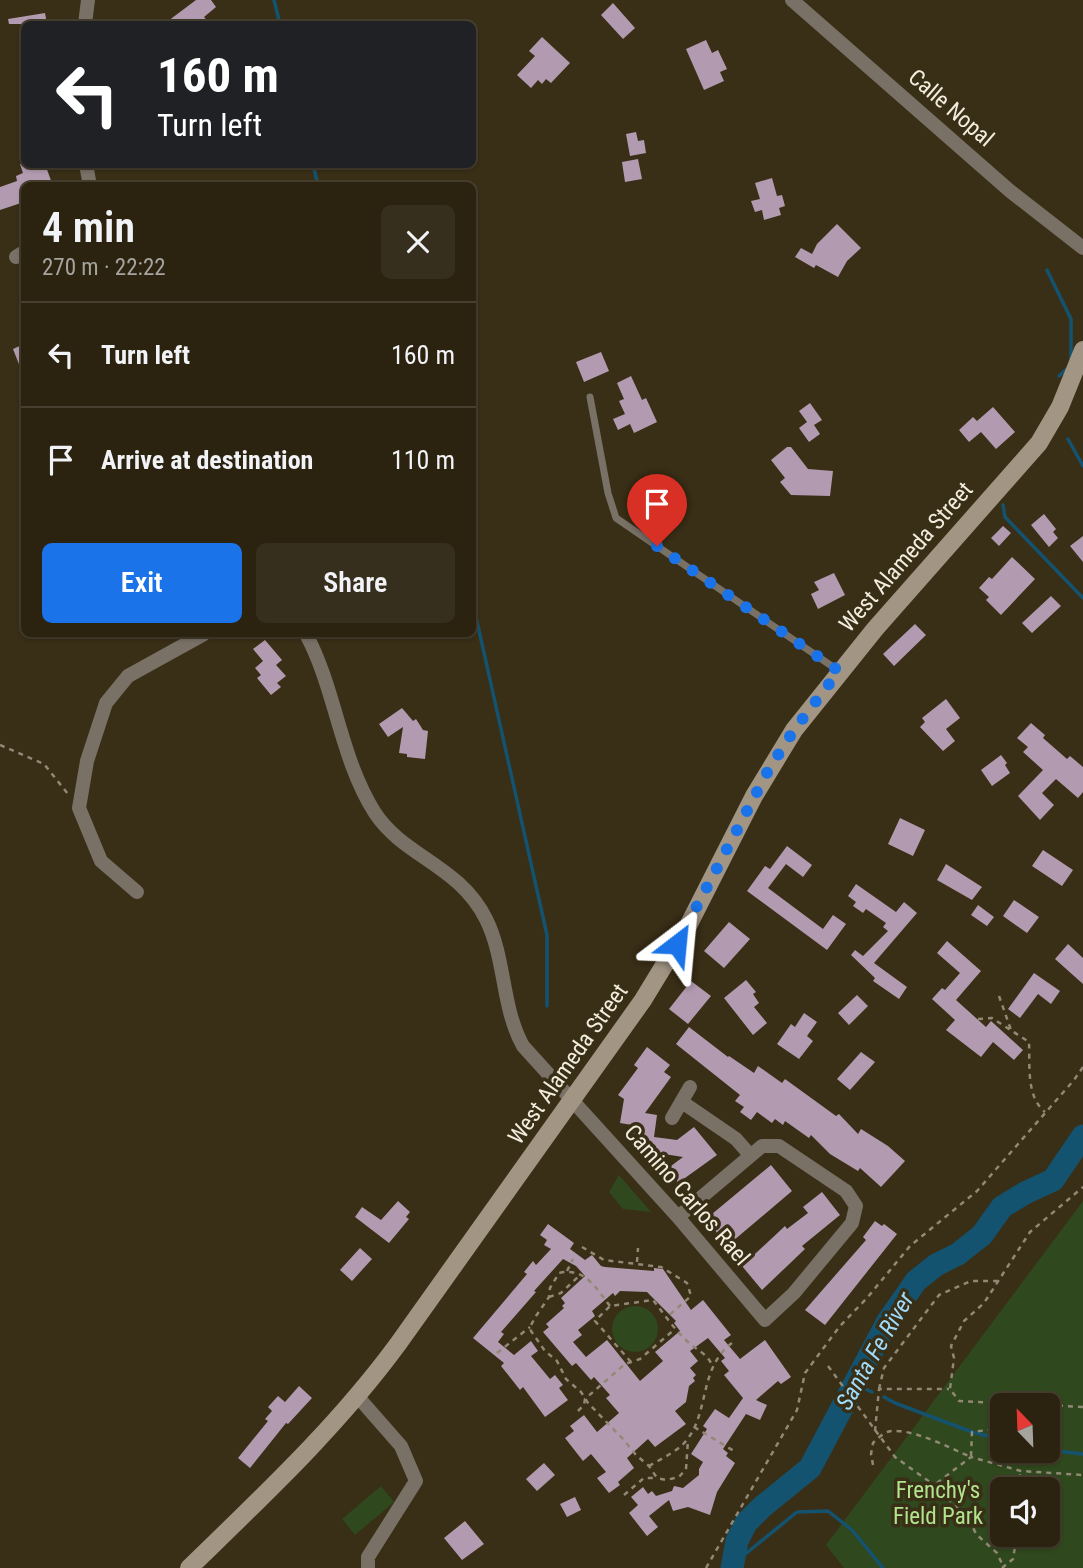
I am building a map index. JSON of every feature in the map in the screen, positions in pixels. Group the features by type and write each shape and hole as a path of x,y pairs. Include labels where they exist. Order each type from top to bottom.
{"street":[{"path":"85,21 88,0"},
{"name":"Calle Nopal","path":"792,0 1010,191 1083,247"},
{"name":"West Alameda Street","path":"189,1568 286,1474 358,1397 433,1296 630,1018 677,944 781,749 839,671 1039,443 1068,391 1083,350"},
{"path":"137,892 101,861 79,808 87,761 106,703 128,676 199,637"},
{"name":"Camino Carlos Rael","path":"308,637 318,656 350,761 375,813 391,831 455,878 478,903 496,943 506,1002 514,1030 534,1060 678,1217 765,1320 794,1293 852,1223 856,1206 846,1191 779,1146 762,1146 750,1155"},
{"path":"672,1118 690,1087"},
{"path":"678,1217 750,1155 736,1139 682,1102"},
{"path":"358,1397 401,1447 416,1481 368,1557 368,1568"}],"lane":[{"path":"590,397 608,493 616,518 839,671"}],"path":[{"path":"0,745 44,764 79,808"},
{"path":"999,996 1010,1030"},
{"path":"978,1019 992,1018 1029,1042 1031,1083 1036,1105 1045,1112"},
{"path":"706,1568 797,1410 804,1373 840,1326 867,1298 910,1245 976,1191 1083,1067"},
{"path":"990,1403 959,1401 950,1389 954,1358 951,1346 964,1321 984,1303 1030,1232 1083,1187"},
{"path":"582,1247 604,1260 661,1266 687,1283 691,1296 666,1318"},
{"path":"637,1264 638,1248"},
{"path":"567,1271 573,1259"},
{"path":"497,1353 530,1327 549,1297 559,1273 567,1271 588,1278 610,1306"},
{"path":"549,1297 561,1293 580,1275"},
{"path":"875,1431 884,1368 939,1295 971,1281 999,1281"},
{"path":"631,1362 595,1321 610,1306 653,1300 675,1329 689,1344 709,1357 712,1365"},
{"path":"530,1327 545,1352 557,1361 566,1379 649,1466 657,1479"},
{"path":"578,1411 584,1405 585,1399 631,1362 640,1359 675,1329"},
{"path":"624,1495 644,1478 679,1478 686,1469 688,1440 712,1365 732,1343"},
{"path":"828,1366 895,1457 933,1485 970,1521 976,1534 997,1553 1003,1568 1013,1559 1016,1547"},
{"path":"879,1389 950,1389"},
{"path":"1060,1406 1083,1407"},
{"path":"694,1427 734,1451"},
{"path":"971,1457 972,1433 990,1430"},
{"path":"873,1465 873,1443 889,1431 904,1432 971,1457 1021,1471 1083,1475"},
{"path":"649,1466 688,1440"},
{"path":"929,1489 971,1457"},
{"path":"1020,1477 1021,1471"}],"green space":[{"path":"619,1175 651,1212 623,1209 609,1192"},
{"name":"Frenchy's Field Park","path":"1083,1201 1083,1568 844,1568 826,1545"},
{"path":"635,1306 651,1313 658,1329 651,1345 635,1352 619,1345 612,1329 619,1313"},
{"path":"381,1486 394,1502 355,1535 342,1519"}],"building":[{"path":"196,0 211,0 216,7 204,17 207,21 168,21"},
{"path":"613,3 635,28 623,39 601,15"},
{"path":"45,13 46,21 9,24 8,19"},
{"path":"542,37 570,63 551,83 546,79 542,84 538,80 531,88 517,75 535,56 529,51"},
{"path":"706,40 712,53 718,50 727,69 720,72 724,81 704,90 686,49"},
{"path":"636,132 638,141 644,140 646,153 630,156 626,134"},
{"path":"638,159 642,179 625,182 622,162"},
{"path":"21,168 46,168 52,182 21,182 21,203 0,210 0,187 17,181 16,176 23,173"},
{"path":"772,178 777,196 782,195 785,206 779,208 781,215 764,220 762,210 755,212 751,201 760,199 755,183"},
{"path":"837,224 861,248 847,261 838,277 795,257 801,248 812,254 817,244"},
{"path":"21,345 21,369 13,349"},
{"path":"601,352 609,371 584,382 576,362"},
{"path":"631,376 642,400 646,398 657,422 634,433 630,424 618,430 613,419 625,414 619,401 624,399 617,383"},
{"path":"810,403 822,420 814,425 820,434 809,442 799,428 807,422 799,411"},
{"path":"993,407 1015,432 996,449 981,432 969,442 959,430 973,417 977,421"},
{"path":"787,447 791,447 808,469 833,471 830,496 791,495 780,482 785,478 771,460"},
{"path":"1044,514 1056,529 1053,532 1058,538 1049,547 1031,525"},
{"path":"1003,526 1011,533 999,546 991,538"},
{"path":"1083,536 1083,562 1070,546"},
{"path":"1012,557 1035,579 1001,615 986,600 989,597 979,588 989,577 992,579"},
{"path":"834,573 845,595 818,609 811,594 819,590 814,582"},
{"path":"1051,596 1061,606 1032,633 1022,623"},
{"path":"915,624 926,635 894,666 883,654"},
{"path":"265,640 282,660 276,665 286,676 277,683 281,687 271,695 257,678 261,675 255,668 263,661 253,649"},
{"path":"946,699 960,718 946,729 955,741 943,751 920,727 925,722 922,718"},
{"path":"402,708 413,721 416,719 423,730 428,731 425,759 399,753 403,727 388,737 379,724"},
{"path":"1031,723 1045,735 1043,738 1067,759 1070,756 1083,767 1083,792 1078,798 1056,779 1042,793 1054,805 1040,820 1018,796 1043,770 1023,752 1028,747 1017,738"},
{"path":"1001,755 1010,773 992,786 981,770"},
{"path":"900,818 925,830 913,856 888,844"},
{"path":"787,846 812,865 803,877 786,864 768,888 823,929 833,915 846,924 827,950 747,891 765,866 770,869"},
{"path":"1043,850 1073,870 1062,886 1032,866"},
{"path":"946,864 982,887 972,900 937,880"},
{"path":"856,884 896,912 904,902 917,913 874,963 907,987 899,999 873,981 875,978 851,955 855,950 863,956 888,931 883,927 886,923 866,909 863,913 853,906 856,902 848,896"},
{"path":"1014,900 1039,917 1027,933 1003,916"},
{"path":"978,905 994,917 987,926 971,915"},
{"path":"729,922 750,939 724,968 704,951"},
{"path":"947,941 981,971 956,1000 986,1027 991,1021 1023,1050 1014,1060 993,1042 981,1057 946,1030 955,1020 932,999 942,988 945,990 960,973 937,953"},
{"path":"1068,944 1083,958 1083,984 1055,959"},
{"path":"1034,973 1060,991 1051,1004 1038,994 1020,1018 1008,1009"},
{"path":"746,980 756,992 753,994 759,1003 754,1007 767,1023 753,1035 724,998"},
{"path":"691,981 711,996 688,1024 669,1009"},
{"path":"857,995 868,1006 849,1025 838,1013"},
{"path":"804,1013 817,1022 807,1036 813,1041 799,1059 777,1044 791,1024 795,1027"},
{"path":"689,1027 754,1073 758,1066 782,1083 785,1079 836,1116 839,1114 858,1134 861,1129 888,1146 905,1161 881,1187 860,1168 858,1171 830,1154 811,1135 809,1138 785,1121 783,1125 775,1119 772,1123 757,1112 751,1120 740,1112 744,1107 735,1101 740,1095 676,1044"},
{"path":"647,1047 670,1065 664,1072 671,1077 645,1113 657,1115 654,1137 677,1140 694,1127 717,1155 678,1183 667,1169 683,1157 651,1152 652,1145 643,1144 644,1137 630,1135 632,1125 620,1123 624,1099 618,1095 638,1068 634,1065"},
{"path":"861,1052 875,1062 850,1090 837,1079"},
{"path":"771,1165 792,1191 727,1246 706,1219"},
{"path":"822,1192 840,1215 802,1246 805,1249 762,1290 742,1266 785,1226 787,1229 808,1213 803,1207"},
{"path":"398,1201 410,1212 406,1217 409,1219 389,1243 355,1217 362,1207 381,1220"},
{"path":"875,1221 897,1234 825,1325 805,1310 866,1240 863,1237"},
{"path":"548,1224 574,1243 570,1249 585,1260 592,1255 601,1266 654,1271 654,1268 663,1269 691,1310 703,1300 731,1335 724,1340 740,1359 765,1340 791,1377 781,1384 778,1381 756,1400 767,1405 760,1420 746,1414 723,1449 728,1453 726,1456 735,1463 717,1492 710,1515 688,1507 673,1511 669,1500 649,1516 658,1527 647,1536 629,1513 638,1505 631,1497 643,1487 648,1494 652,1491 656,1496 672,1491 674,1486 683,1488 699,1475 703,1462 691,1454 707,1429 703,1426 715,1409 729,1418 743,1398 724,1375 729,1371 721,1361 725,1358 708,1338 690,1351 698,1361 690,1368 696,1375 693,1378 695,1381 689,1386 686,1402 675,1411 686,1424 655,1447 648,1439 627,1458 634,1468 618,1482 620,1485 609,1493 597,1478 606,1472 591,1454 583,1461 565,1438 574,1431 570,1426 584,1415 597,1432 619,1413 606,1398 610,1395 594,1377 591,1380 576,1363 572,1366 543,1332 549,1327 546,1324 564,1308 562,1306 565,1303 561,1298 585,1276 576,1266 563,1259 501,1332 504,1334 498,1342 514,1355 531,1341 538,1351 531,1356 550,1379 555,1375 563,1385 559,1388 568,1400 545,1417 523,1387 520,1390 501,1366 504,1363 473,1338 527,1274 524,1272 533,1261 536,1265 551,1249 544,1245 547,1240 540,1235","holes":["620,1291 647,1292 676,1321 674,1323 680,1331 655,1352 663,1361 640,1381 607,1340 586,1357 573,1342 582,1335 578,1330 595,1316 592,1311 613,1293 615,1296"]},
{"path":"360,1248 372,1259 352,1281 340,1270"},
{"path":"299,1386 312,1398 288,1424 286,1423 250,1468 238,1458 268,1421 265,1419 272,1411 268,1407 278,1396 285,1402"},
{"path":"544,1463 555,1475 537,1491 526,1479"},
{"path":"575,1497 581,1510 567,1517 560,1504"},
{"path":"465,1521 484,1544 462,1560 444,1538"}],"waterway":[{"path":"274,0 279,21"},
{"path":"314,168 317,182"},
{"path":"1047,270 1071,319 1071,360"},
{"path":"1059,376 1069,367"},
{"path":"1068,439 1083,466"},
{"path":"1003,505 1005,517 1083,598"},
{"path":"476,617 547,935 547,1006"},
{"name":"Santa Fe River","path":"732,1568 737,1541 746,1523 810,1468 888,1321 916,1281 982,1235 1002,1207 1053,1180 1083,1136"},
{"path":"855,1384 872,1392"},
{"path":"884,1397 990,1437"},
{"path":"1060,1451 1083,1454"},
{"path":"733,1564 797,1512 828,1511 852,1530 883,1568"}],"route":[{"path":"657,546 839,671 794,730 769,769 677,944"}]}
